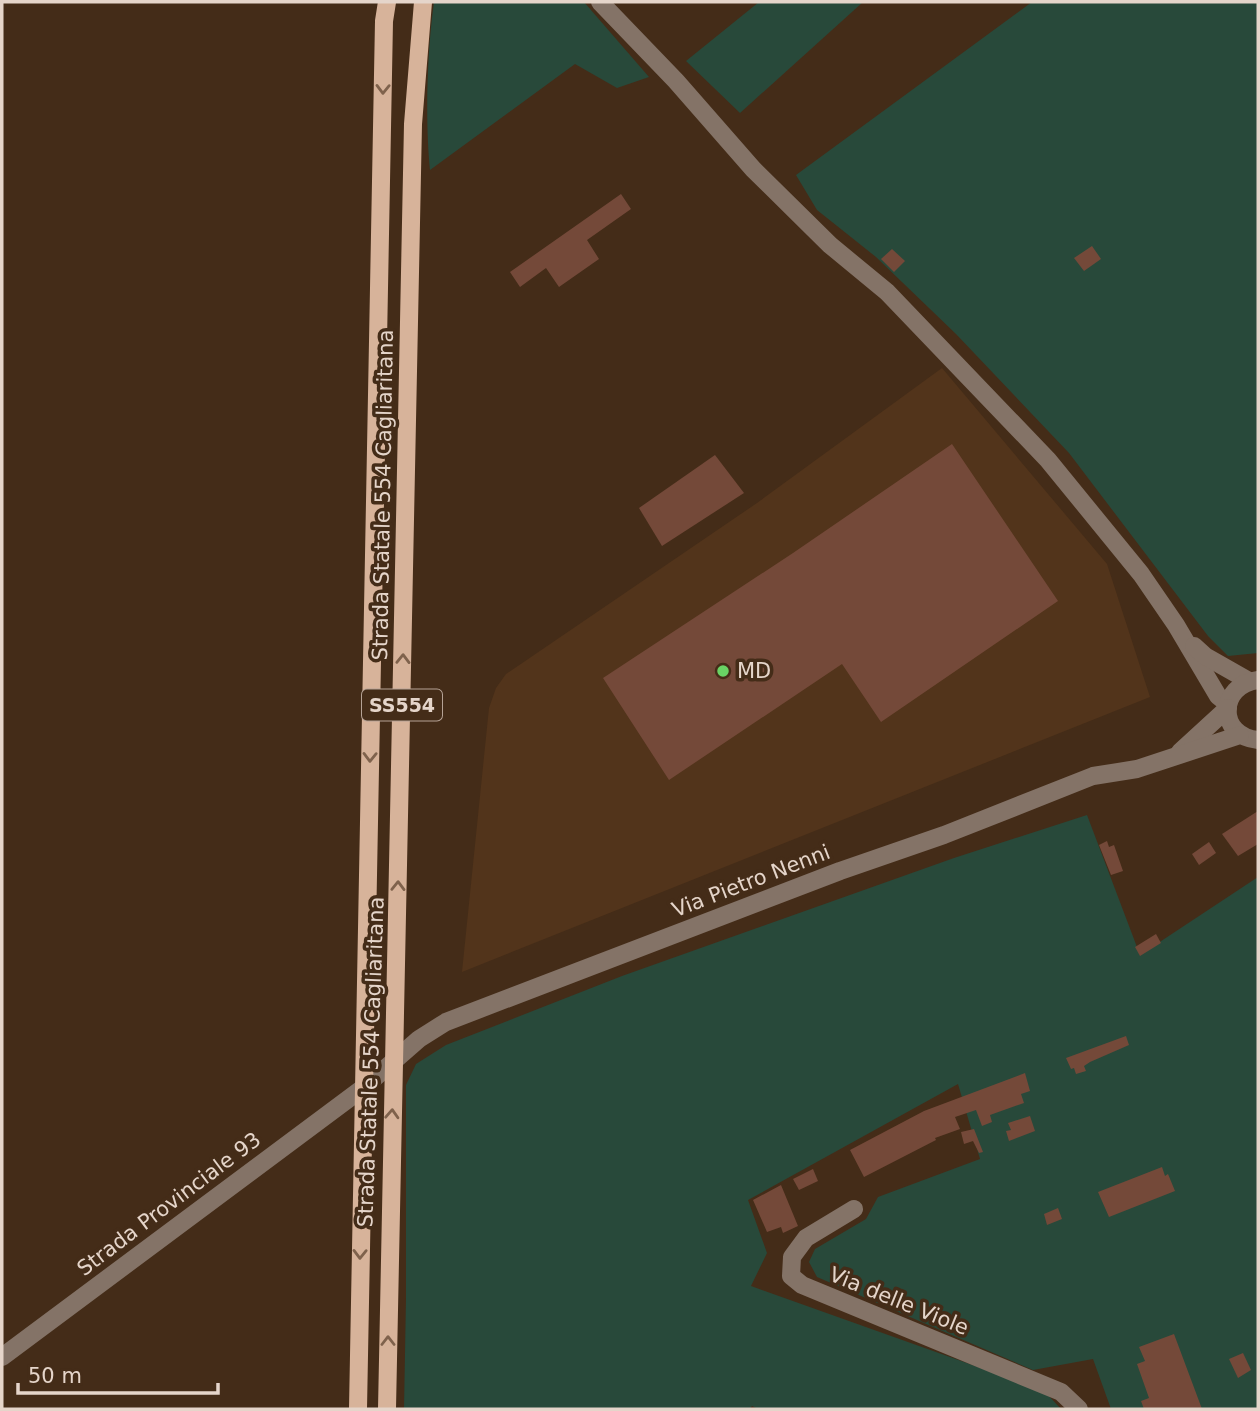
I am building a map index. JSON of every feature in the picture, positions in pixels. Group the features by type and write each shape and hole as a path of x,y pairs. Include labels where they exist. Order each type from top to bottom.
{"main road":[{"name":"Strada Statale 554 Cagliaritana","path":"358,1409 384,20 387,2"},
{"name":"Strada Statale 554 Cagliaritana","path":"387,1409 413,124 423,2"}],"street":[{"path":"600,2 676,81 753,169 830,245 887,292 1048,460 1141,574 1218,696 1228,706 1229,720 1240,735 1258,740"},
{"path":"1179,632 1202,654 1253,681"},
{"name":"Via Pietro Nenni","path":"1175,757 1228,706 1233,692 1253,681"},
{"name":"Via Pietro Nenni","path":"363,1088 419,1039 446,1022 473,1010 840,871 944,835 1093,776 1137,769 1240,735"},
{"name":"Strada Provinciale 93","path":"2,1357 363,1088"},
{"name":"Via delle Viole","path":"854,1209 806,1237 792,1257 791,1276 802,1285 1061,1392 1079,1409"}],"shaded area":[{"path":"942,368 1107,564 1150,697 462,972 489,708 496,688 506,674 757,503"}],"green space":[{"path":"434,2 584,2 649,77 617,88 575,64 430,170 428,86"},
{"path":"759,2 863,2 740,113 686,61"},
{"path":"1032,2 1258,2 1258,653 1228,656 1208,636 1069,453 956,334 876,257 817,210 796,175"},
{"path":"1087,815 1140,955 1258,877 1258,1409 1111,1409 1093,1359 1033,1370 817,1277 809,1262 815,1249 866,1219 878,1197 980,1159 958,1084 748,1200 767,1253 751,1286 1026,1384 1047,1394 1061,1409 758,1409 752,1406 750,1409 404,1409 406,1085 416,1064 446,1045 622,976 954,858"}],"building":[{"path":"621,194 631,209 587,240 599,259 559,287 546,268 520,287 510,272"},
{"path":"1092,246 1101,259 1084,271 1074,258"},
{"path":"892,249 905,261 894,272 881,259"},
{"path":"952,444 1058,601 881,722 842,664 669,780 603,678"},
{"path":"715,455 744,493 662,546 639,508"},
{"path":"1258,811 1258,844 1238,856 1222,834"},
{"path":"1107,841 1109,847 1114,845 1123,871 1111,875 1099,845"},
{"path":"1209,842 1216,853 1199,865 1192,854"},
{"path":"1156,934 1161,943 1140,956 1135,947"},
{"path":"1126,1036 1129,1045 1090,1062 1084,1066 1086,1071 1076,1074 1074,1068 1071,1069 1066,1058"},
{"path":"1025,1073 1030,1091 1021,1094 1024,1103 990,1115 992,1122 982,1126 976,1110 955,1117 960,1129 935,1138 936,1140 864,1177 850,1150 924,1111"},
{"path":"1030,1116 1035,1131 1009,1141 1006,1131 1011,1130 1008,1123"},
{"path":"974,1129 983,1152 979,1153 973,1141 964,1144 961,1132"},
{"path":"1162,1167 1175,1191 1109,1217 1098,1192"},
{"path":"813,1169 818,1181 799,1190 793,1179"},
{"path":"781,1185 798,1226 783,1233 781,1227 767,1232 753,1200"},
{"path":"1058,1208 1062,1219 1047,1225 1044,1214"},
{"path":"1174,1334 1202,1409 1144,1409 1141,1401 1149,1398 1137,1364 1145,1361 1139,1347"},
{"path":"1243,1353 1251,1370 1238,1378 1229,1359"}],"place":[{"name":"MD","path":"723,671"}]}
